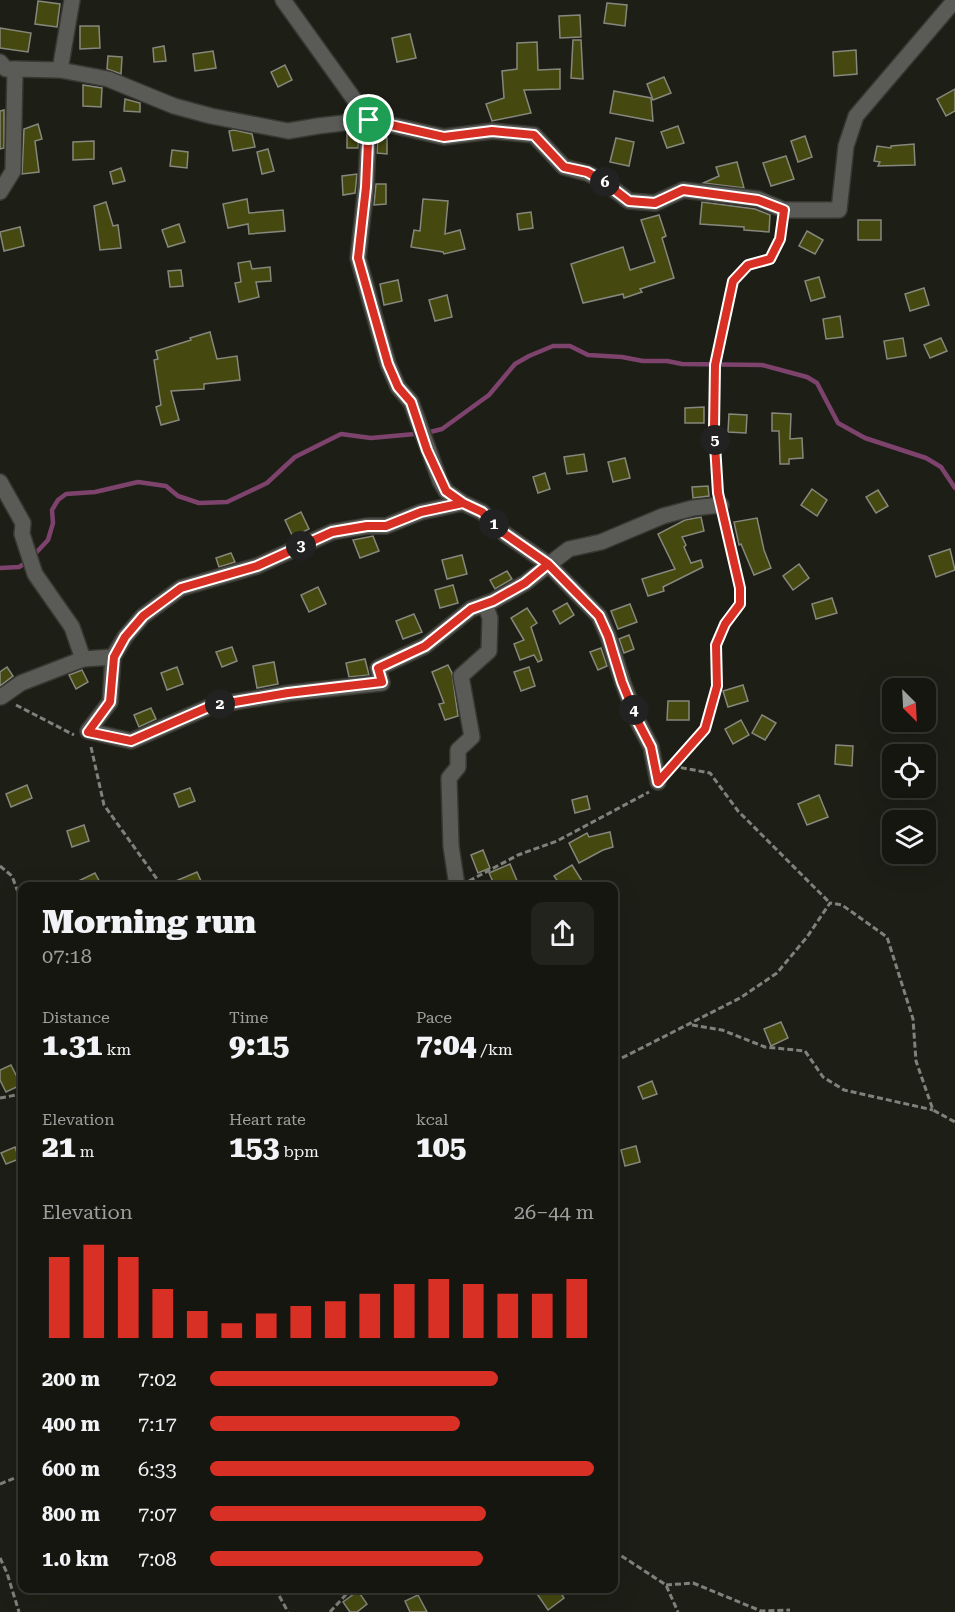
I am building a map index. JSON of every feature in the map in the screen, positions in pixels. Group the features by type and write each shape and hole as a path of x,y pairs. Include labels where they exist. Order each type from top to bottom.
{"street":[{"path":"60,70 72,0"},
{"path":"283,0 369,120 366,187 358,258 388,364 398,387 411,402 440,481 446,491 482,512 505,534 548,564 599,616 608,636 622,682 651,747 658,782"},
{"path":"0,62 6,69 60,70 108,79 174,106 211,116 288,131 369,120 444,137 492,131 534,135 564,167 587,172 629,201 655,203 683,190 758,200 784,210 839,210 846,146 856,116 955,0"},
{"path":"0,192 13,171 15,69"},
{"path":"0,482 23,523 22,534 35,574 72,627 83,659"},
{"path":"463,503 421,512 386,526 367,526 332,532 257,566 181,588 143,616 125,637 114,657 110,702 88,732 131,741 211,706 288,693 382,682 378,668 425,646 471,609 493,601 525,583 569,549 601,542 663,516 693,508 721,505"},
{"path":"456,882 451,846 449,778 458,767 458,750 471,737 460,676 489,651 490,618 484,604"},
{"path":"1,697 21,683 83,659 114,657"}],"path":[{"path":"465,882 518,855 557,841 648,793 705,729 717,686 716,645 725,624 740,604 740,588 718,493 714,429 715,365 723,318 733,281 748,265 770,259 780,239 784,210"},
{"path":"1,697 76,736 88,732 104,805 159,882"},
{"path":"672,766 710,773 738,811 830,903 842,905 887,938 914,1019 916,1061 933,1110"},
{"path":"0,866 12,876 18,892"},
{"path":"618,1060 740,998 777,973 807,937 830,903"},
{"path":"690,1025 722,1030 765,1047 805,1051 823,1077 844,1090 933,1110 955,1122"},
{"path":"0,1098 18,1095"},
{"path":"0,1484 18,1477"},
{"path":"618,1554 666,1585 678,1612"},
{"path":"0,1558 19,1612"},
{"path":"666,1585 693,1583 761,1611 790,1610"},
{"path":"278,1593 288,1612"},
{"path":"330,1612 347,1593"}],"building":[{"path":"38,1 60,4 57,27 35,24"},
{"path":"607,3 627,5 625,26 604,23"},
{"path":"580,15 581,37 560,38 559,16"},
{"path":"80,26 99,26 100,48 80,49"},
{"path":"0,28 31,33 28,52 0,48"},
{"path":"410,34 416,58 397,62 392,38"},
{"path":"573,40 581,40 583,79 571,78"},
{"path":"537,42 538,70 560,69 560,89 524,90 531,113 492,121 486,104 504,98 502,71 517,69 517,43"},
{"path":"164,46 166,61 154,62 153,48"},
{"path":"856,50 857,74 834,76 833,52"},
{"path":"213,51 216,68 195,71 193,54"},
{"path":"108,56 122,57 121,74 107,69"},
{"path":"285,65 292,80 278,87 271,72"},
{"path":"664,77 671,93 653,100 647,84"},
{"path":"83,85 102,88 101,107 83,106"},
{"path":"955,89 955,111 946,116 937,99"},
{"path":"614,91 651,98 653,121 610,113"},
{"path":"125,99 140,103 140,112 124,111"},
{"path":"4,110 4,148 0,149 0,111"},
{"path":"38,124 42,139 35,141 39,172 22,174 24,129"},
{"path":"678,126 684,143 667,148 661,132"},
{"path":"229,131 252,134 255,147 233,151"},
{"path":"347,132 359,132 358,148 347,148"},
{"path":"805,136 812,157 798,162 791,141"},
{"path":"378,138 387,138 387,154 377,153"},
{"path":"616,138 634,142 629,166 610,162"},
{"path":"94,141 94,159 73,160 73,142"},
{"path":"914,144 915,165 878,166 880,162 874,161 877,146 891,148 891,146"},
{"path":"268,149 274,171 262,174 257,152"},
{"path":"172,150 188,152 187,168 170,166"},
{"path":"786,156 794,179 771,186 763,163"},
{"path":"737,162 744,188 703,183 719,176 716,167"},
{"path":"121,168 125,181 113,184 110,172"},
{"path":"357,174 355,193 343,195 342,176"},
{"path":"376,184 386,184 386,204 374,205"},
{"path":"247,199 249,213 283,210 285,231 249,234 248,224 228,228 223,204"},
{"path":"423,199 448,201 445,234 460,230 465,249 444,254 411,247 414,230 420,231"},
{"path":"106,202 113,226 118,225 121,248 100,250 94,206"},
{"path":"702,202 755,209 770,215 769,232 744,230 744,227 700,224"},
{"path":"531,212 533,228 519,230 517,214"},
{"path":"659,215 666,236 662,238 674,278 640,289 642,292 624,298 623,294 583,303 571,264 623,247 630,270 655,262 641,220"},
{"path":"858,220 881,220 881,240 858,240"},
{"path":"179,224 185,242 168,247 162,230"},
{"path":"20,227 24,246 4,251 0,232"},
{"path":"807,231 823,240 815,254 799,246"},
{"path":"250,261 252,269 270,267 271,281 256,282 259,297 239,302 235,283 241,282 238,263"},
{"path":"181,270 183,286 170,287 168,271"},
{"path":"819,277 825,297 811,301 805,281"},
{"path":"398,280 402,301 384,305 380,284"},
{"path":"924,288 929,305 910,311 905,294"},
{"path":"447,295 452,317 435,321 429,300"},
{"path":"840,316 843,337 826,339 823,319"},
{"path":"210,332 217,359 237,356 240,380 204,384 204,389 171,391 179,420 161,425 156,407 161,405 154,360 158,359 156,351"},
{"path":"903,338 906,356 887,359 884,341"},
{"path":"941,338 947,351 930,358 924,345"},
{"path":"704,407 704,423 685,423 685,408"},
{"path":"772,413 791,414 790,439 802,438 803,458 789,459 789,464 780,464 779,431 772,431"},
{"path":"729,414 747,415 746,433 728,432"},
{"path":"584,454 587,471 567,474 564,457"},
{"path":"625,458 630,478 613,482 608,462"},
{"path":"545,473 550,489 538,493 533,477"},
{"path":"708,486 709,496 693,498 692,487"},
{"path":"812,489 827,500 817,516 801,505"},
{"path":"878,490 888,506 876,513 866,497"},
{"path":"301,512 309,529 293,537 285,520"},
{"path":"701,517 704,531 682,537 691,563 701,560 703,567 663,587 664,591 648,596 642,579 675,569 658,534 685,520"},
{"path":"757,518 764,550 771,568 754,575 741,544 739,545 734,522"},
{"path":"373,536 379,551 360,558 353,540"},
{"path":"950,549 955,570 936,577 929,556"},
{"path":"231,553 235,562 219,567 216,558"},
{"path":"462,555 467,574 447,579 442,560"},
{"path":"799,564 809,578 793,590 783,576"},
{"path":"507,571 512,579 495,589 490,580"},
{"path":"453,585 458,603 440,608 435,590"},
{"path":"318,587 326,604 309,612 301,595"},
{"path":"832,598 837,613 816,619 812,604"},
{"path":"567,603 574,615 560,624 553,611"},
{"path":"630,604 637,622 618,629 611,611"},
{"path":"527,608 537,623 531,627 542,660 538,662 534,655 520,660 514,644 524,640 511,618"},
{"path":"414,614 422,632 403,639 396,621"},
{"path":"629,635 634,649 624,653 619,639"},
{"path":"232,647 237,661 222,667 216,652"},
{"path":"601,648 607,666 598,670 590,652"},
{"path":"365,659 369,675 349,677 346,663"},
{"path":"274,662 278,684 257,688 253,666"},
{"path":"448,665 452,673 458,716 445,720 439,704 444,703 432,672"},
{"path":"7,667 13,676 0,686 0,672"},
{"path":"177,667 183,684 167,690 161,673"},
{"path":"529,667 535,686 521,691 514,672"},
{"path":"82,670 88,682 76,689 69,675"},
{"path":"743,685 748,701 728,707 723,691"},
{"path":"668,701 689,701 689,720 667,720"},
{"path":"151,708 156,719 139,727 134,715"},
{"path":"762,715 776,723 765,740 752,733"},
{"path":"741,720 749,735 733,744 725,729"},
{"path":"836,745 853,746 852,766 835,764"},
{"path":"27,785 32,798 11,807 6,794"},
{"path":"190,788 195,801 179,807 174,794"},
{"path":"819,795 828,817 807,825 798,804"},
{"path":"587,796 590,809 575,813 572,800"},
{"path":"84,825 89,841 72,847 67,831"},
{"path":"610,832 613,847 579,863 569,843 587,833 589,837"},
{"path":"483,850 490,868 478,873 471,855"},
{"path":"510,864 518,882 493,882 489,873"},
{"path":"572,865 582,881 558,882 554,876"},
{"path":"197,872 202,882 173,882"},
{"path":"95,873 100,882 76,882"},
{"path":"781,1022 788,1038 771,1046 764,1029"},
{"path":"11,1065 18,1079 18,1086 6,1092 0,1080 0,1070"},
{"path":"652,1081 657,1094 643,1099 638,1087"},
{"path":"636,1146 640,1162 625,1166 621,1150"},
{"path":"15,1147 18,1159 6,1164 1,1153"},
{"path":"355,1593 359,1593 367,1604 357,1612 350,1612 343,1602"},
{"path":"536,1593 561,1593 564,1598 548,1610"},
{"path":"418,1595 427,1612 410,1612 405,1601"}],"waterway":[{"path":"33,556 48,540 53,523 52,510 58,500 66,494 95,492 138,482 166,486 178,496 199,503 227,502 267,483 295,457 341,434 371,438 426,433 442,429 489,395 515,364 553,346 570,346 588,355 643,361 762,365 807,377 817,383 838,423 865,438 926,458 941,467 955,488"},
{"path":"0,568 19,567 27,562"}],"route":[{"path":"369,120 366,187 358,258 388,364 398,387 411,402 427,450 446,491 482,512 505,534 548,564 525,583 493,601 471,609 425,646 378,668 382,682 288,693 211,706 131,741 88,732 110,702 114,657 125,637 143,616 181,588 257,566 332,532 367,526 386,526 421,512 463,503 482,512 505,534 548,564 599,616 608,636 622,682 651,747 658,782 705,729 717,686 716,645 725,624 740,604 740,588 718,493 714,429 715,365 723,318 733,281 748,265 770,259 780,239 784,210 758,200 683,190 655,203 629,201 587,172 564,167 534,135 492,131 444,137 369,120"}]}
